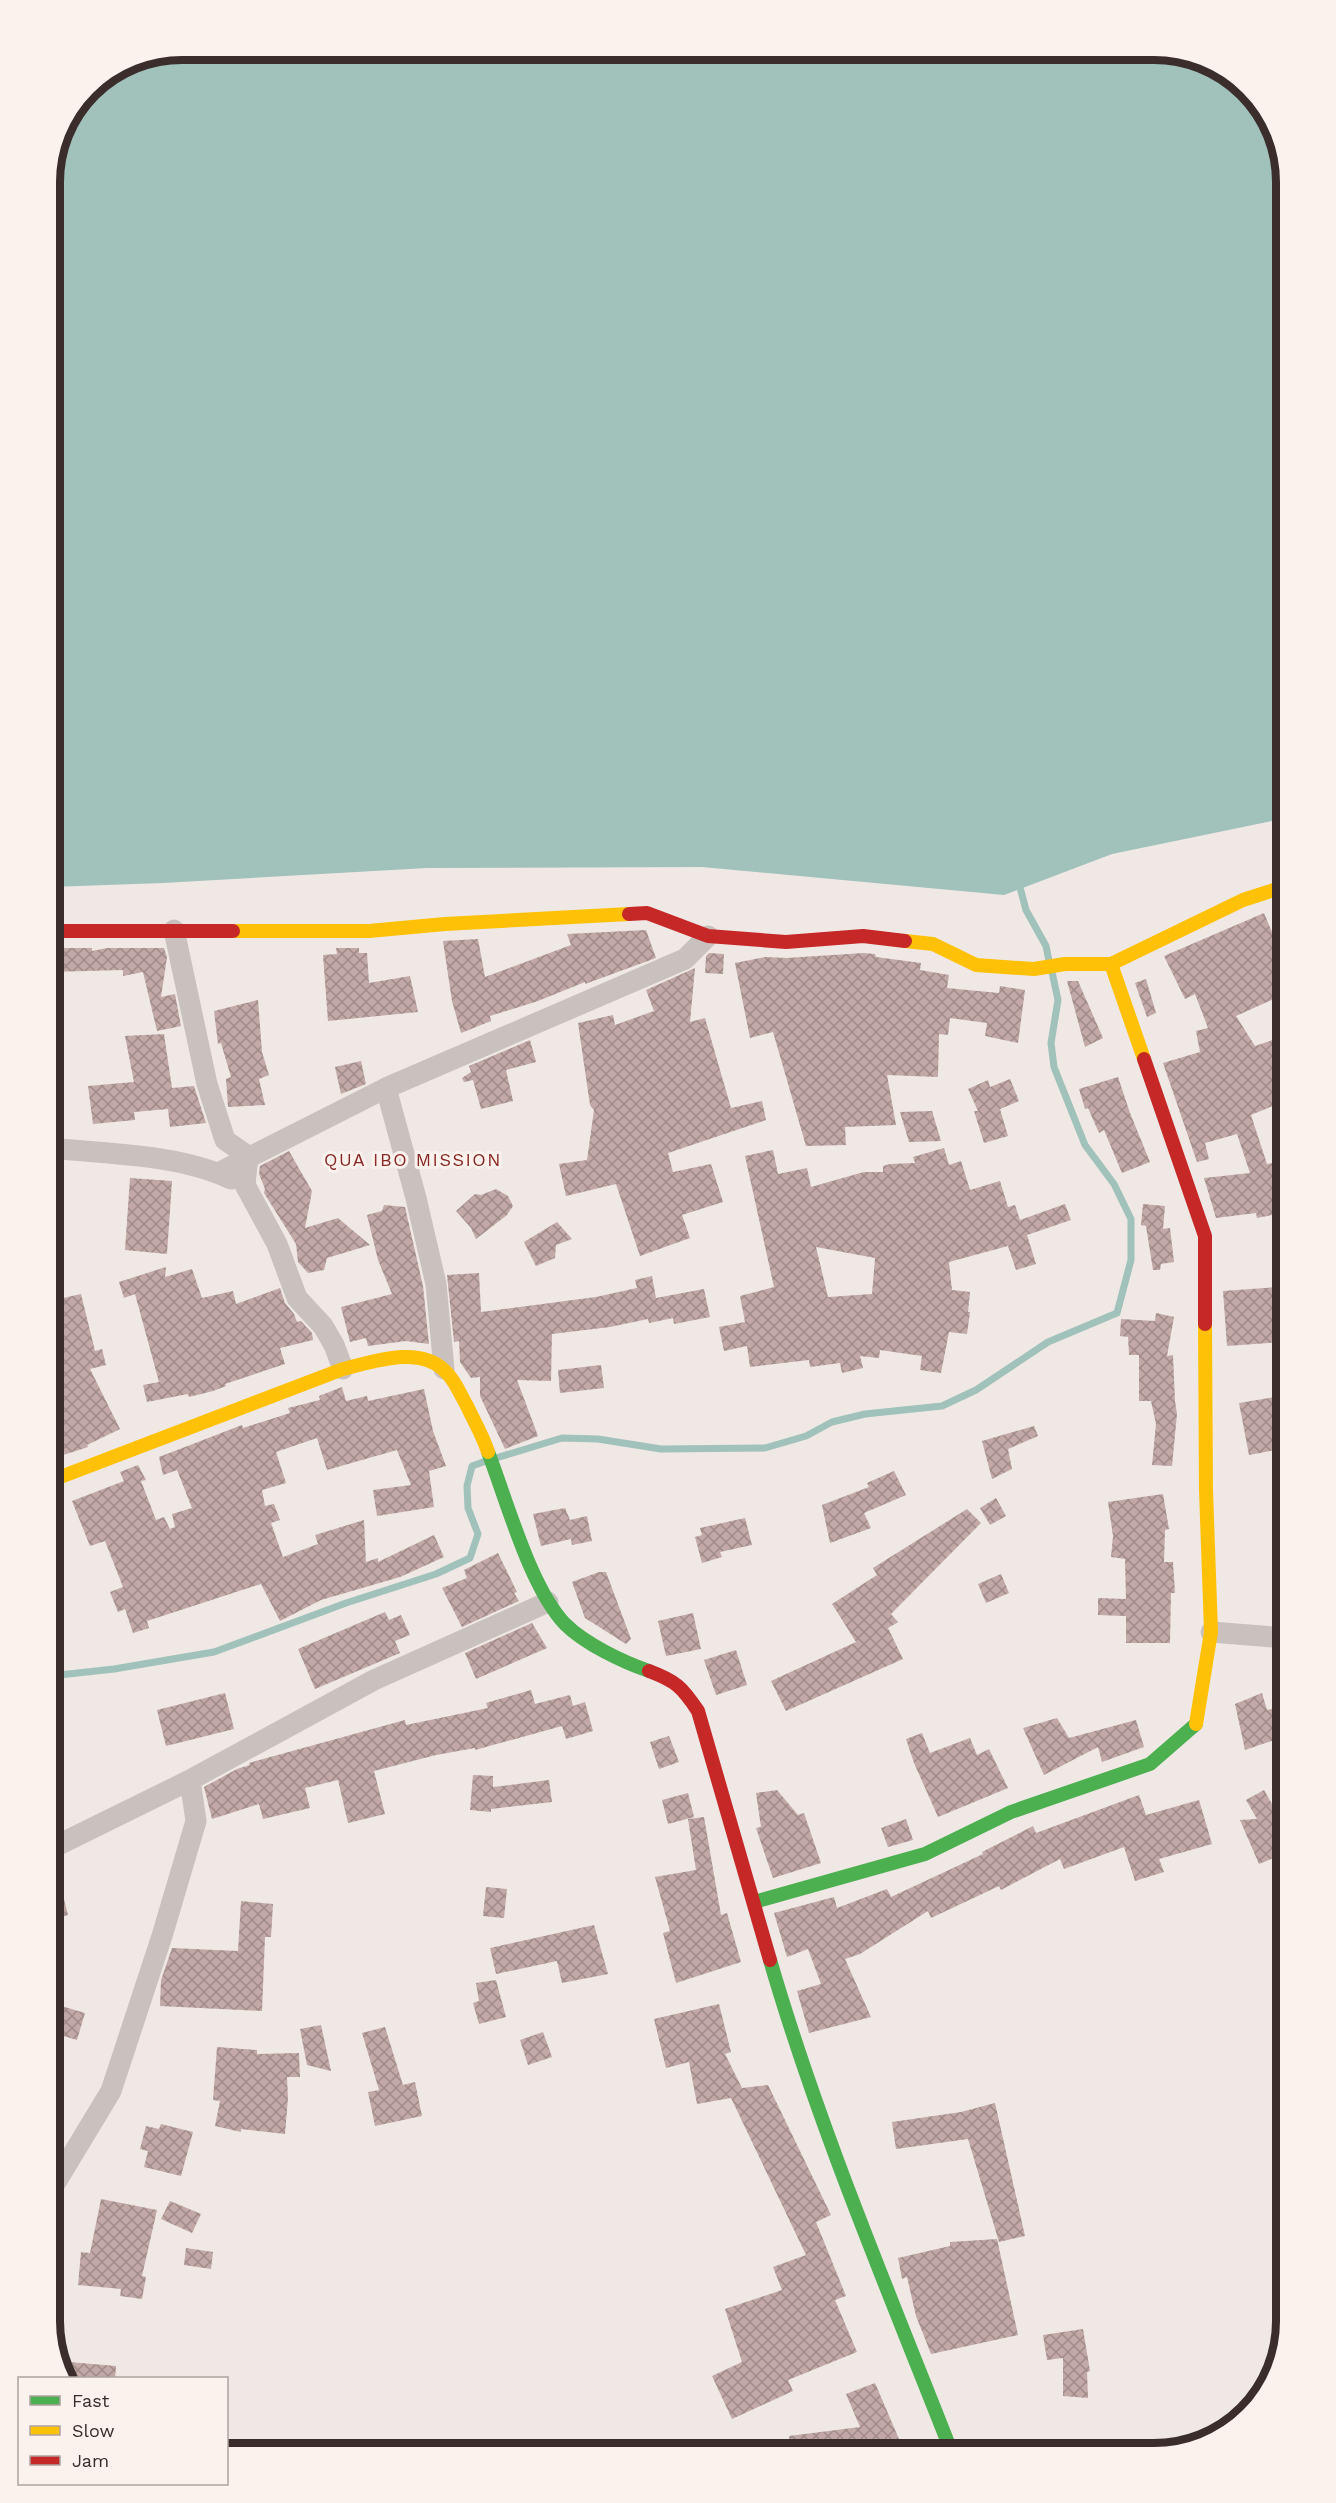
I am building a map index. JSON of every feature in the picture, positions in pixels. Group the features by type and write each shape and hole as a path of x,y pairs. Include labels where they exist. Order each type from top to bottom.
{"street":[{"path":"60,931 369,931 445,924 647,913 708,936 786,942 863,936 933,944 976,965 1034,969 1065,964 1111,964 1243,900 1276,890"},
{"path":"174,930 207,1084 225,1140 248,1156"},
{"path":"218,1173 386,1088 685,959 708,936"},
{"path":"754,1902 925,1854 1011,1812 1150,1764 1198,1722 1211,1632 1206,1490 1205,1236 1111,964"},
{"path":"386,1088 416,1198 436,1284 444,1369"},
{"path":"60,1149 178,1162 218,1173 245,1185"},
{"path":"248,1156 245,1185 277,1244 297,1298 323,1326 334,1345 343,1369"},
{"path":"60,1477 343,1369 383,1359 407,1357 427,1360 444,1369 455,1383 486,1446 536,1580 548,1602 566,1625 594,1645 629,1664 672,1680 684,1690 698,1711 793,2037 870,2245 948,2443"},
{"path":"60,1844 190,1780 374,1680 548,1602"},
{"path":"1211,1632 1276,1637"},
{"path":"60,2175 111,2091 162,1936 196,1821 190,1780"}],"water":[{"path":"182,60 1162,60 1193,66 1222,80 1235,90 1251,108 1267,135 1274,158 1276,182 1276,820 1112,854 1004,895 702,867 427,868 60,887 60,174 66,143 80,114 101,90 114,80 143,66"}],"building":[{"path":"1264,913 1276,942 1276,998 1236,1016 1255,1046 1276,1039 1276,1105 1251,1115 1267,1164 1274,1163 1276,1214 1257,1218 1256,1213 1216,1218 1204,1178 1250,1173 1237,1134 1205,1143 1209,1159 1197,1162 1163,1063 1200,1052 1196,1031 1208,1028 1195,994 1185,999 1164,956"},
{"path":"646,930 656,958 490,1016 491,1021 461,1033 452,1001 443,941 478,939 485,977 571,945 567,934"},
{"path":"60,948 92,948 92,951 107,948 164,948 167,957 161,997 175,994 181,1026 157,1031 143,972 123,976 123,970 60,972"},
{"path":"336,948 359,948 359,953 367,953 369,983 410,976 418,1012 328,1021 323,955 337,954"},
{"path":"709,953 724,954 723,974 705,973 706,956"},
{"path":"863,953 921,963 920,970 949,975 947,988 999,993 1000,986 1025,990 1018,1043 985,1036 987,1023 950,1018 948,1035 939,1034 938,1077 887,1075 896,1125 845,1127 846,1145 806,1146 773,1032 750,1038 735,963 765,957 787,958"},
{"path":"695,968 690,1022 705,1018 731,1108 762,1101 766,1120 668,1153 673,1172 711,1164 723,1202 682,1215 690,1238 640,1256 616,1184 566,1196 559,1164 587,1160 594,1110 590,1105 578,1023 613,1015 615,1025 654,1011 646,990"},
{"path":"1146,979 1156,1013 1147,1017 1135,983"},
{"path":"1067,981 1078,981 1103,1038 1085,1047"},
{"path":"258,1000 262,1052 269,1075 259,1079 265,1105 228,1107 226,1079 231,1077 221,1043 218,1044 214,1011"},
{"path":"164,1034 172,1088 194,1086 206,1123 170,1127 168,1109 134,1112 135,1120 93,1124 88,1086 134,1082 125,1036"},
{"path":"530,1040 536,1062 506,1070 513,1101 481,1109 473,1080 464,1082 462,1078 471,1072 469,1066"},
{"path":"361,1061 366,1084 341,1094 335,1067"},
{"path":"1118,1077 1150,1162 1122,1173 1104,1130 1099,1133 1088,1108 1085,1109 1079,1089"},
{"path":"1010,1079 1019,1101 1000,1109 1008,1136 984,1143 974,1111 978,1111 968,1089 988,1080 990,1087"},
{"path":"932,1111 941,1141 909,1142 900,1112"},
{"path":"944,1148 949,1165 961,1161 970,1190 1000,1181 1008,1207 1015,1205 1020,1220 1065,1204 1071,1220 1027,1235 1036,1264 1016,1270 1008,1246 949,1262 952,1290 970,1292 968,1312 970,1312 967,1334 949,1332 941,1373 920,1370 922,1356 880,1350 879,1358 860,1356 863,1368 842,1373 840,1363 810,1367 809,1360 750,1367 747,1346 724,1351 719,1327 745,1322 740,1296 774,1287 745,1156 773,1150 778,1174 807,1168 811,1187 864,1172 883,1172 883,1166 890,1164 915,1163 913,1157","holes":["816,1247 875,1258 872,1294 828,1297"]},
{"path":"289,1151 312,1191 305,1228 338,1218 370,1245 327,1258 324,1270 308,1273 298,1262 296,1244 264,1193 265,1189 259,1174 260,1166"},
{"path":"130,1178 172,1181 167,1254 125,1250"},
{"path":"496,1189 508,1196 513,1206 507,1215 476,1239 471,1228 456,1211 475,1194 481,1195"},
{"path":"1143,1204 1165,1206 1163,1229 1170,1228 1174,1262 1161,1264 1160,1270 1153,1270 1146,1226 1141,1225"},
{"path":"384,1205 405,1207 423,1286 429,1344 406,1341 368,1346 366,1338 350,1342 341,1307 392,1294 378,1260 367,1215 382,1211"},
{"path":"557,1222 572,1239 556,1245 555,1258 536,1266 524,1242"},
{"path":"166,1267 165,1277 192,1269 202,1298 233,1291 236,1304 280,1288 285,1303 297,1322 301,1321 312,1333 313,1340 280,1348 285,1364 225,1384 226,1386 213,1391 189,1397 188,1394 147,1402 143,1385 159,1382 135,1294 124,1298 119,1282"},
{"path":"479,1273 481,1312 596,1297 637,1288 635,1280 652,1276 656,1298 704,1289 710,1317 674,1324 673,1318 649,1323 648,1319 610,1327 552,1334 551,1381 517,1380 538,1436 505,1449 480,1396 480,1377 471,1378 460,1362 459,1341 454,1342 447,1275"},
{"path":"1276,1287 1276,1342 1227,1346 1223,1291"},
{"path":"81,1294 95,1351 102,1349 106,1365 90,1369 120,1429 87,1445 88,1447 60,1456 60,1299"},
{"path":"1156,1313 1174,1317 1167,1356 1173,1355 1177,1414 1172,1466 1152,1465 1156,1424 1151,1401 1139,1401 1139,1355 1129,1355 1128,1337 1120,1336 1121,1319 1155,1321"},
{"path":"601,1365 604,1388 560,1393 558,1370"},
{"path":"342,1387 346,1401 367,1396 368,1401 424,1389 433,1431 446,1466 429,1471 434,1507 377,1516 373,1490 411,1485 397,1450 327,1470 317,1438 276,1452 286,1483 262,1490 265,1506 274,1504 280,1520 271,1523 283,1557 318,1544 315,1535 364,1520 366,1562 378,1558 378,1562 434,1535 444,1557 400,1577 321,1600 280,1621 261,1584 147,1621 149,1628 133,1633 125,1609 118,1612 110,1592 123,1587 105,1541 90,1546 72,1501 124,1481 120,1472 138,1465 146,1480 141,1481 156,1520 164,1517 170,1529 175,1527 172,1514 192,1508 177,1470 163,1475 159,1457 242,1425 243,1428 290,1413 288,1408 320,1400 319,1396"},
{"path":"1276,1397 1276,1450 1249,1455 1239,1403"},
{"path":"1034,1426 1038,1436 1008,1449 1012,1469 992,1479 982,1441"},
{"path":"894,1471 906,1495 864,1513 871,1528 830,1543 822,1505 869,1487 867,1483"},
{"path":"1163,1494 1169,1529 1165,1530 1164,1562 1173,1562 1175,1593 1171,1593 1170,1643 1126,1643 1126,1616 1098,1615 1098,1598 1126,1599 1125,1559 1111,1557 1113,1536 1108,1502"},
{"path":"996,1498 1006,1516 990,1525 980,1508"},
{"path":"565,1508 570,1520 587,1516 592,1541 572,1545 571,1539 541,1546 533,1514"},
{"path":"967,1509 981,1523 891,1614 898,1622 888,1628 903,1659 786,1711 771,1681 856,1642 832,1604 877,1575 873,1568"},
{"path":"745,1518 752,1545 720,1552 722,1557 702,1563 695,1537 702,1535 700,1528"},
{"path":"498,1553 519,1601 462,1627 442,1588 467,1578 464,1570"},
{"path":"599,1572 606,1572 631,1639 626,1644 585,1618 572,1582"},
{"path":"1001,1574 1009,1593 986,1603 978,1584"},
{"path":"385,1612 389,1620 401,1615 410,1635 395,1641 400,1653 315,1689 298,1649"},
{"path":"693,1613 701,1649 666,1656 658,1621"},
{"path":"532,1623 547,1648 476,1679 465,1653"},
{"path":"736,1650 747,1685 716,1695 704,1660"},
{"path":"531,1690 535,1704 570,1695 573,1706 585,1702 593,1731 566,1739 562,1726 475,1750 475,1748 436,1755 374,1771 385,1814 348,1823 338,1780 305,1788 310,1808 263,1819 259,1804 212,1819 204,1787 237,1769 250,1765 249,1763 405,1720 406,1725 488,1708 486,1703"},
{"path":"225,1693 234,1729 166,1746 157,1710"},
{"path":"1262,1693 1267,1710 1276,1708 1276,1739 1245,1750 1235,1704"},
{"path":"1057,1718 1069,1738 1136,1720 1144,1747 1102,1762 1098,1747 1044,1775 1023,1728"},
{"path":"922,1733 930,1753 970,1738 977,1755 989,1749 1008,1788 938,1817 906,1739"},
{"path":"669,1736 679,1762 659,1769 650,1742"},
{"path":"473,1775 493,1776 493,1787 549,1780 552,1802 491,1809 491,1812 470,1810"},
{"path":"777,1790 798,1815 804,1813 821,1863 773,1878 756,1828 761,1827 756,1793"},
{"path":"1264,1790 1272,1804 1276,1802 1276,1857 1259,1864 1240,1820 1257,1819 1246,1800"},
{"path":"688,1793 694,1817 668,1824 662,1800"},
{"path":"1139,1795 1146,1815 1199,1800 1212,1844 1159,1859 1164,1872 1135,1881 1124,1847 1064,1869 1060,1859 1001,1890 999,1886 931,1918 928,1911 860,1954 845,1959 871,2017 809,2033 797,1991 821,1984 808,1949 787,1957 774,1913 834,1897 837,1908 887,1889 891,1897 983,1854 982,1852 1033,1826 1036,1833"},
{"path":"704,1817 721,1915 727,1913 741,1962 676,1983 663,1933 670,1931 655,1877 696,1870 688,1819"},
{"path":"906,1819 913,1840 888,1847 881,1828"},
{"path":"60,1883 68,1915 60,1917"},
{"path":"486,1887 507,1889 504,1918 483,1916"},
{"path":"241,1901 273,1904 271,1937 265,1937 262,2011 160,2006 161,1980 172,1948 238,1951"},
{"path":"594,1925 608,1974 562,1983 557,1961 496,1974 490,1948"},
{"path":"496,1980 506,2017 479,2024 473,2003 479,2001 476,1983"},
{"path":"719,2004 731,2052 725,2054 742,2088 768,2085 831,2215 816,2222 846,2296 835,2300 857,2352 788,2380 793,2391 732,2419 712,2376 742,2362 725,2309 782,2290 773,2267 806,2255 731,2098 697,2104 689,2062 666,2068 654,2019"},
{"path":"60,2006 85,2013 77,2040 60,2035"},
{"path":"321,2025 331,2071 307,2065 300,2029"},
{"path":"385,2027 403,2085 415,2082 422,2116 375,2126 368,2092 379,2090 362,2033"},
{"path":"543,2032 552,2057 528,2065 520,2040"},
{"path":"217,2047 257,2050 257,2054 299,2053 300,2077 287,2077 285,2134 241,2129 241,2132 215,2126 220,2101 213,2100"},
{"path":"995,2103 1025,2236 999,2242 968,2139 896,2149 892,2122 961,2112"},
{"path":"161,2124 193,2132 181,2176 144,2167 148,2151 140,2149 146,2126 159,2129"},
{"path":"101,2199 157,2210 142,2276 146,2277 142,2299 120,2296 121,2289 78,2285 81,2252 90,2253"},
{"path":"170,2201 201,2214 192,2233 161,2219"},
{"path":"997,2239 1018,2335 931,2354 916,2316 907,2277 902,2279 898,2258 950,2246 950,2242"},
{"path":"186,2248 213,2252 211,2269 184,2265"},
{"path":"1083,2329 1090,2371 1087,2372 1088,2398 1063,2396 1063,2358 1047,2360 1043,2335"},
{"path":"67,2362 116,2366 115,2377 74,2377"},
{"path":"875,2383 901,2443 790,2443 789,2436 860,2427 846,2394"}],"waterway":[{"path":"1018,880 1026,910 1046,946 1049,961"},
{"path":"496,1458 562,1438 598,1439 661,1449 765,1448 806,1436 832,1422 865,1414 942,1406 976,1390 1048,1342 1117,1313 1131,1260 1131,1219 1114,1184 1085,1145 1054,1067 1051,1043 1058,1000 1052,972"},
{"path":"60,1675 114,1669 214,1652 346,1603 436,1574 470,1558 478,1534 468,1508 467,1486 472,1466 486,1461"}],"traffic: fast":[{"path":"488,1452 520,1542 552,1608 565,1624 583,1639 649,1671"},
{"path":"754,1902 925,1854 1011,1812 1150,1764 1196,1724"},
{"path":"770,1960 832,2147 948,2443"}],"traffic: slow":[{"path":"1144,1059 1111,964 1243,900 1276,889"},
{"path":"233,931 369,931 445,924 629,914"},
{"path":"905,941 933,944 976,965 1034,969 1065,964 1111,964"},
{"path":"1196,1724 1211,1632 1206,1490 1205,1324"},
{"path":"60,1477 343,1369 382,1360 409,1357 434,1363 449,1375 467,1406 488,1452"}],"traffic: jam":[{"path":"629,914 647,913 708,936 786,942 863,936 905,941"},
{"path":"60,931 233,931"},
{"path":"1144,1059 1205,1236 1205,1324"},
{"path":"649,1671 678,1686 698,1711 770,1960"}],"district":[{"name":"QUA IBO MISSION","path":"413,1160"}]}
